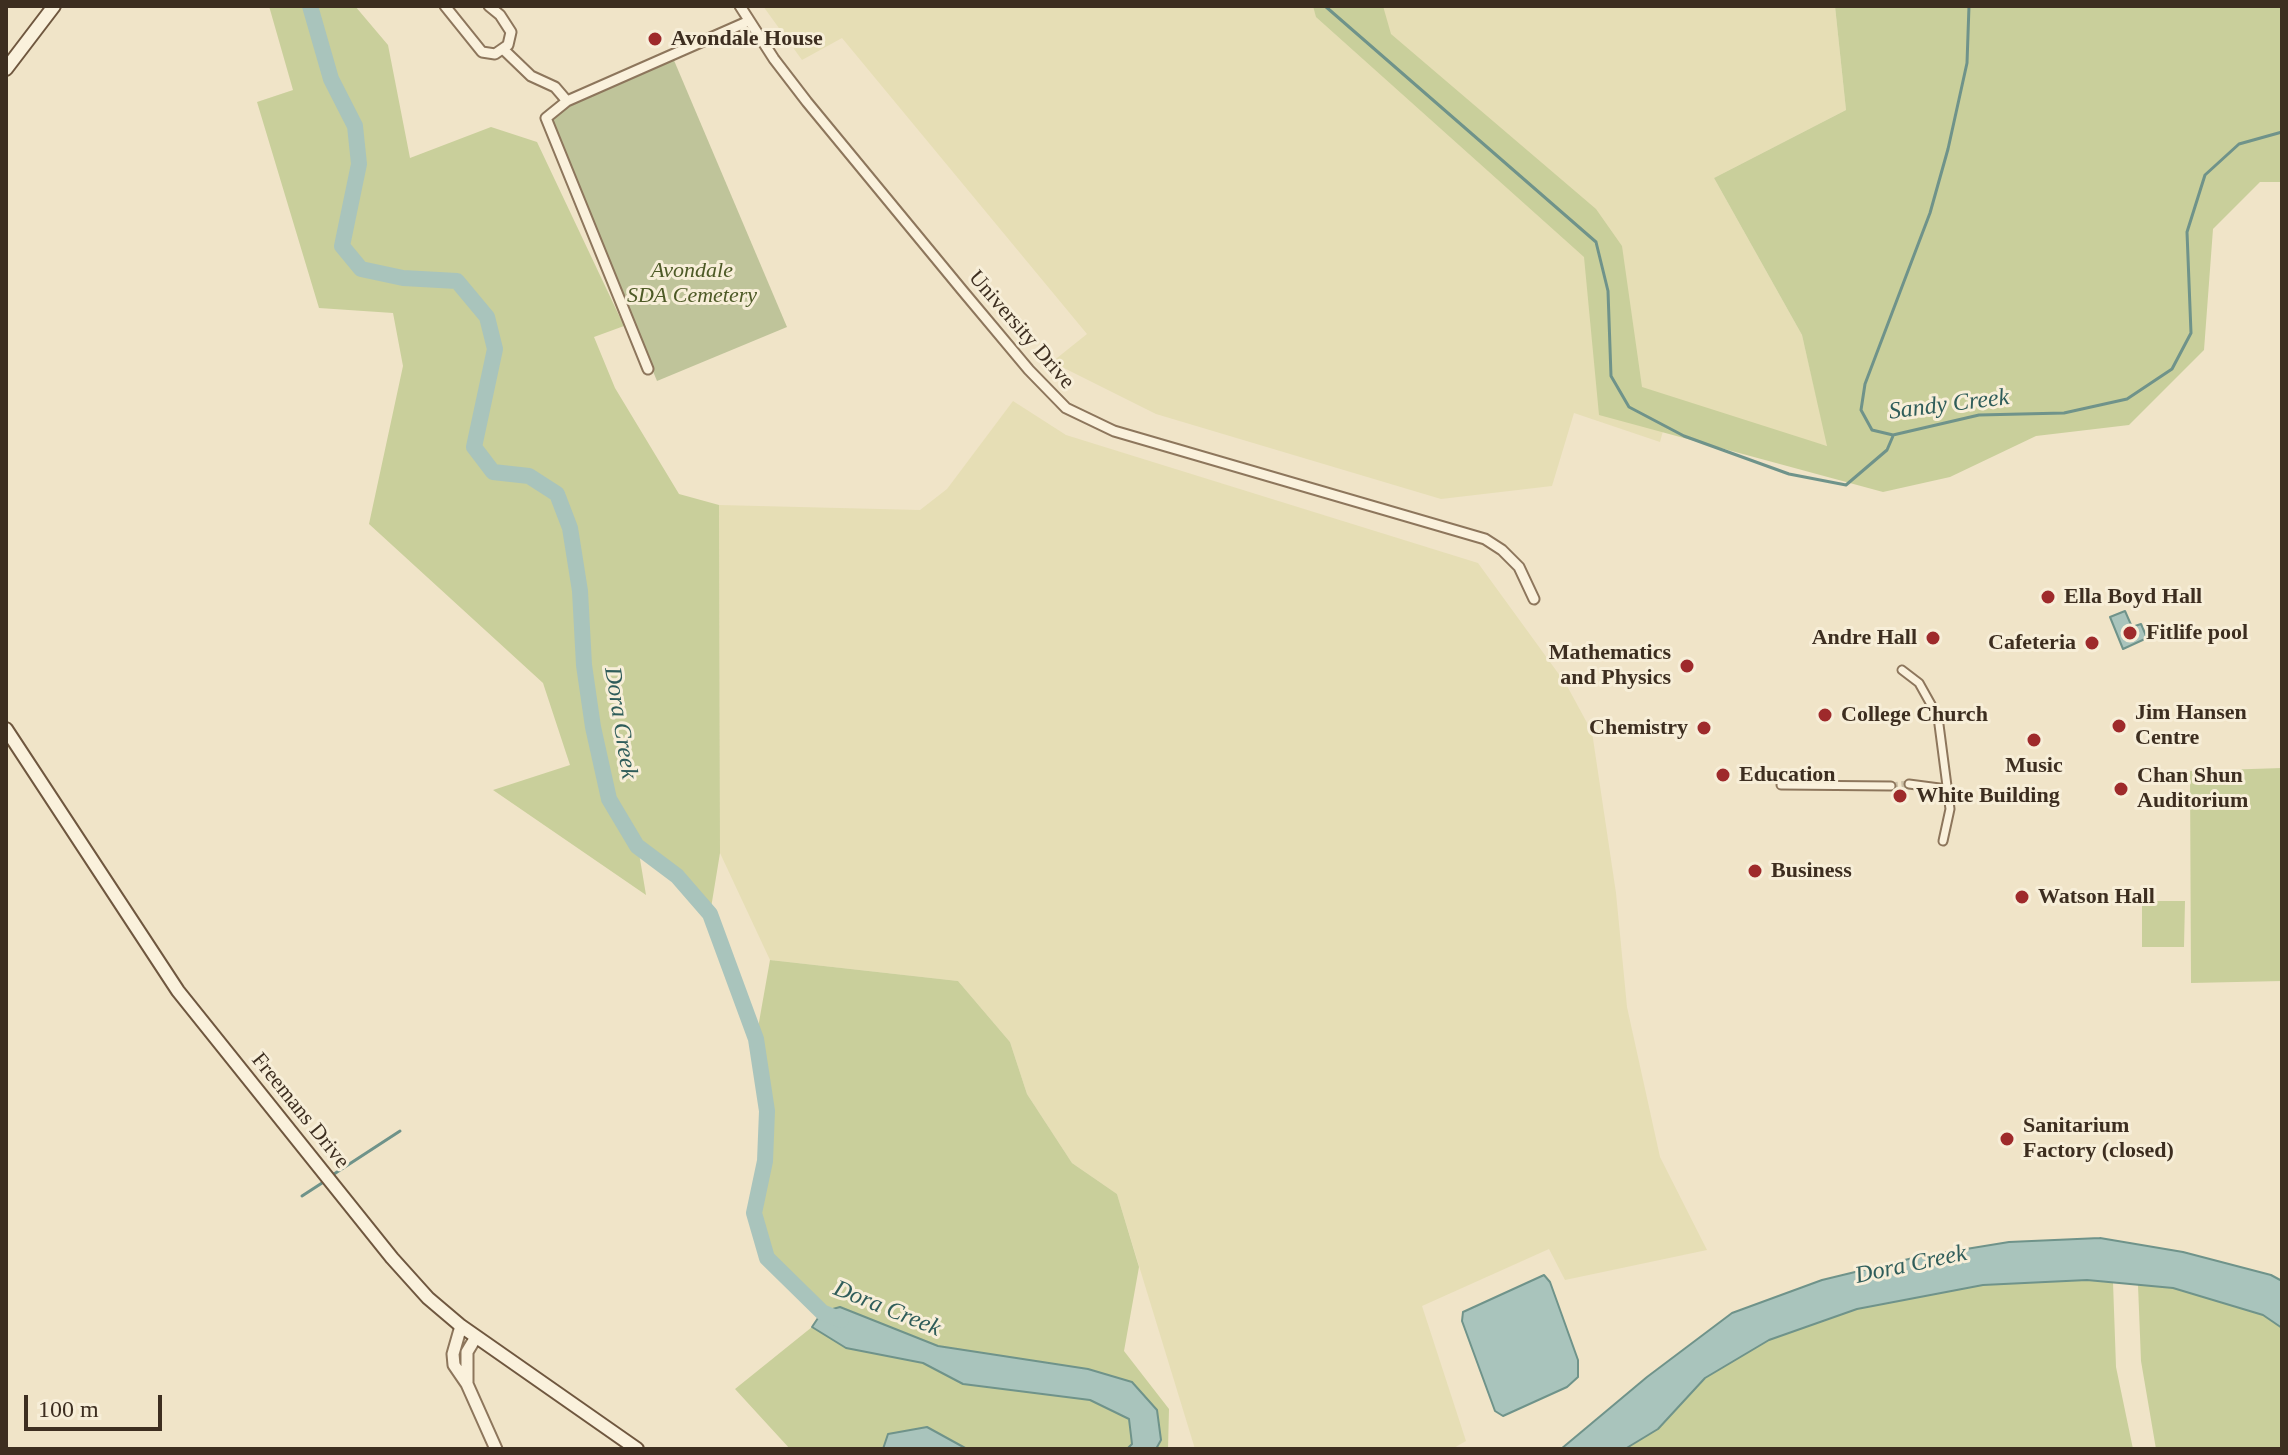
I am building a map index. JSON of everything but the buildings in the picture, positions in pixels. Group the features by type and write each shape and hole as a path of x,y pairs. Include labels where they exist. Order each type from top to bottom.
{"main road":[{"path":"6,69 54,6"},
{"name":"Freemans Drive","path":"6,729 178,991 392,1258 428,1298 461,1326 637,1449"}],"street":[{"path":"445,6 482,52 495,54 504,50 511,32 500,15 489,6"},
{"name":"University Drive","path":"740,6 807,102 1029,370 1066,408 1114,431 1485,539 1519,567 1534,599"},
{"path":"648,369 546,118 567,101 749,21"},
{"path":"504,50 531,76 555,87 567,101"},
{"path":"1902,670 1919,683 1938,717 1950,809 1943,841"},
{"path":"1909,784 1947,789"},
{"path":"1781,785 1891,786"},
{"path":"461,1326 453,1354 454,1365 467,1384 496,1449"},
{"path":"467,1384 467,1352 476,1337"}],"shaded area":[{"path":"763,6 1835,6 1846,110 1714,178 1802,335 1828,446 1669,409 1660,442 1574,413 1552,486 1441,499 1156,414 1052,362 1087,334 842,38 802,60"},
{"path":"1013,401 1066,435 1478,563 1566,684 1592,732 1616,893 1627,1007 1660,1157 1707,1250 1565,1280 1549,1249 1422,1306 1466,1441 1452,1449 1195,1449 1117,1194 1072,1163 1027,1094 1010,1042 958,981 770,960 720,853 719,505 920,510 947,489"}],"green space":[{"path":"269,6 355,6 388,45 410,158 491,127 537,142 624,326 594,337 615,388 679,494 719,505 720,853 710,914 677,876 638,847 646,895 493,790 570,765 543,683 369,524 403,366 393,313 319,308 257,102 293,90"},
{"path":"1313,6 1383,6 1391,34 1596,209 1622,246 1642,387 1827,446 1802,335 1714,178 1846,110 1835,6 2282,6 2282,182 2260,182 2213,229 2204,350 2129,425 2036,436 1950,477 1883,492 1599,415 1584,257 1316,17"},
{"name":"Avondale SDA Cemetery","path":"673,58 787,327 657,381 550,125 551,119 565,106"},
{"path":"2282,768 2282,981 2191,983 2190,771"},
{"path":"2142,901 2185,901 2184,947 2142,947"},
{"path":"770,960 958,981 1010,1042 1027,1094 1072,1163 1117,1194 1139,1267 1124,1351 1169,1409 1168,1449 1156,1449 1161,1440 1088,1369 938,1346 841,1307 822,1312 767,1258 754,1213 765,1161 767,1111 756,1039"},
{"path":"2087,1280 2113,1282 2116,1367 2133,1449 1625,1449 1658,1429 1705,1378 1769,1340 1857,1309 1983,1285"},
{"path":"2138,1285 2173,1288 2263,1315 2282,1328 2282,1449 2156,1449 2141,1361"},
{"path":"812,1327 846,1348 923,1363 963,1384 1090,1400 1129,1419 1132,1444 1127,1449 967,1449 888,1434 883,1449 790,1449 735,1389"}],"water":[{"name":"Fitlife pool","path":"2125,611 2132,627 2141,624 2147,638 2123,649 2110,617"},
{"name":"Dora Creek","path":"2100,1238 2183,1252 2271,1275 2282,1281 2282,1328 2263,1315 2173,1288 2087,1280 1983,1285 1857,1309 1769,1340 1705,1378 1658,1429 1625,1449 1561,1449 1647,1377 1732,1313 1822,1280 1917,1257 2009,1242"},
{"path":"1544,1275 1550,1282 1578,1360 1578,1377 1567,1387 1503,1416 1495,1411 1462,1321 1463,1312"},
{"name":"Dora Creek","path":"840,1307 938,1346 1088,1369 1132,1382 1157,1410 1161,1440 1156,1449 1127,1449 1132,1444 1129,1419 1090,1400 963,1384 923,1363 846,1348 812,1327 822,1312"},
{"path":"927,1427 967,1449 883,1449 888,1434"}],"waterway":[{"name":"Dora Creek","path":"310,6 331,79 355,126 359,164 342,246 361,269 403,278 457,281 487,317 495,349 474,447 493,472 529,476 557,494 570,528 580,591 584,665 593,727 609,799 637,846 677,876 710,914 756,1039 767,1111 765,1161 754,1213 767,1258 822,1312 841,1320"},
{"path":"1325,6 1596,242 1608,291 1611,376 1629,407 1684,436 1789,474 1846,485 1887,450 1893,436"},
{"name":"Sandy Creek","path":"1969,6 1967,63 1948,149 1930,213 1865,384 1861,410 1872,430 1893,435 1979,415 2064,413 2127,399 2172,369 2191,333 2187,232 2205,175 2239,144 2282,132"},
{"path":"334,1174 400,1131"},
{"path":"302,1196 322,1183"}],"tunnel":[{"path":"1891,786 1909,784"}],"place":[{"name":"Avondale House","path":"655,39"},
{"name":"Ella Boyd Hall","path":"2048,597"},
{"name":"Fitlife pool","path":"2130,633"},
{"name":"Andre Hall","path":"1933,638"},
{"name":"Cafeteria","path":"2092,643"},
{"name":"Mathematics and Physics","path":"1687,666"},
{"name":"College Church","path":"1825,715"},
{"name":"Jim Hansen Centre","path":"2119,726"},
{"name":"Chemistry","path":"1704,728"},
{"name":"Music","path":"2034,740"},
{"name":"Education","path":"1723,775"},
{"name":"Chan Shun Auditorium","path":"2121,789"},
{"name":"White Building","path":"1900,796"},
{"name":"Business","path":"1755,871"},
{"name":"Watson Hall","path":"2022,897"},
{"name":"Sanitarium Factory (closed)","path":"2007,1139"}]}
